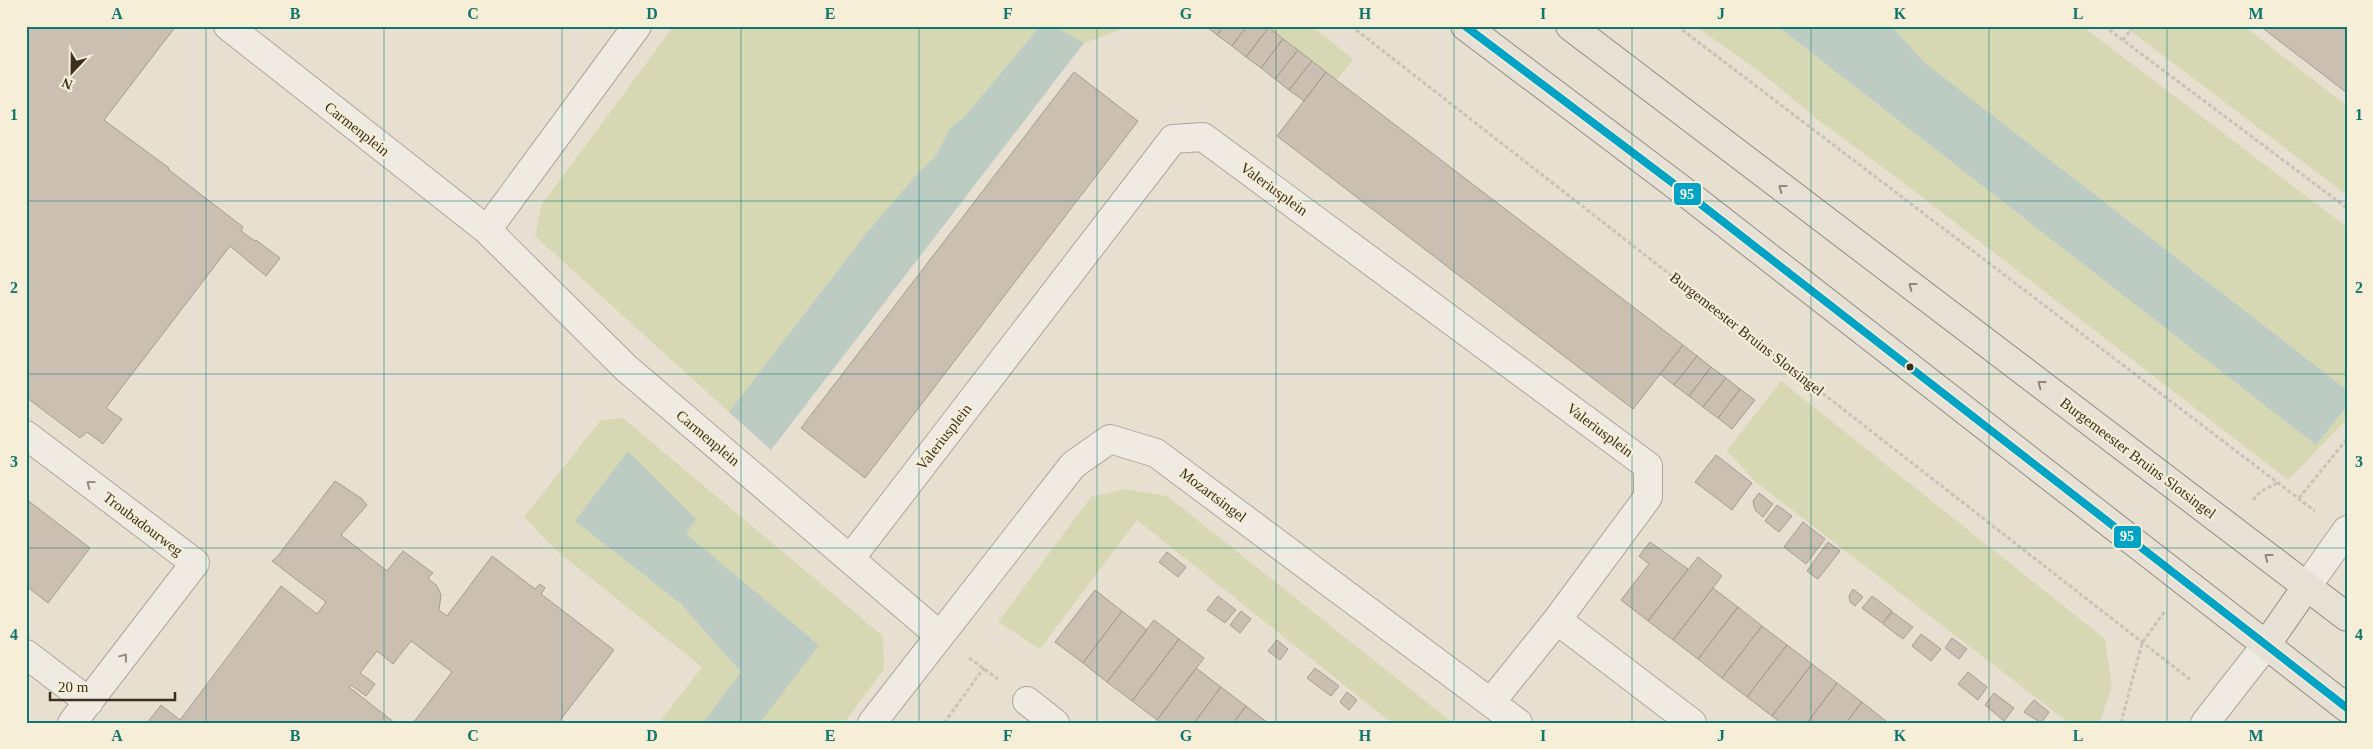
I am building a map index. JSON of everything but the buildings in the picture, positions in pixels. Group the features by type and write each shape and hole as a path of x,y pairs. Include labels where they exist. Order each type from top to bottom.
{"main road":[{"path":"1465,26 1694,199 2347,708"},
{"name":"Burgemeester Bruins Slotsingel","path":"1570,26 2347,617"},
{"path":"2266,645 2307,586"}],"street":[{"name":"Carmenplein","path":"228,26 487,230 626,368 939,635"},
{"path":"487,230 637,26"},
{"name":"Valeriusplein","path":"850,559 1172,139 1203,137 1648,466 1648,497 1558,620 1491,702"},
{"name":"Troubadourweg","path":"26,435 195,563 72,723"},
{"name":"Mozartsingel","path":"939,635 1073,464 1110,439 1156,453 1518,723"},
{"path":"2307,586 2345,531"},
{"path":"1558,620 1692,723"},
{"path":"872,723 939,635"},
{"path":"2205,723 2266,645"},
{"path":"26,654 89,702"},
{"path":"1027,701 1055,723"}],"path":[{"name":"Burgemeester Bruins Slotsingel","path":"1352,26 2142,643"},
{"path":"1677,26 2345,531"},
{"path":"2104,26 2347,208"},
{"path":"2123,40 2134,26"},
{"path":"2299,498 2347,439"},
{"path":"2122,723 2142,643 2186,583"},
{"path":"939,635 1027,701"},
{"path":"944,723 984,668"}],"green space":[{"path":"674,26 1040,26 965,116 950,128 936,156 918,173 868,231 729,412 535,236 542,204"},
{"path":"1055,26 1125,26 1123,29 1084,43"},
{"path":"1256,26 1311,26 1353,59 1333,85"},
{"path":"1695,26 1777,26 2316,444 2347,406 2347,419 2288,480 1913,190 1821,122 1759,71"},
{"path":"1891,26 2082,26 2347,227 2347,390 1925,63"},
{"path":"2124,26 2244,26 2347,106 2347,195"},
{"path":"1781,381 2105,639 2112,686 2099,723 2069,723 1757,483 1727,451"},
{"path":"623,418 883,636 884,669 844,723 760,723 819,645 685,534 575,521 681,604 742,672 703,723 659,723 702,667 557,551 524,517 601,420"},
{"path":"1125,489 1167,496 1453,723 1392,723 1137,520 1040,649 998,622 1091,497"}],"shaded area":[{"path":"1040,26 1055,26 1084,43 771,450 729,412 868,231 918,173 936,156 950,128 965,116"},
{"path":"1777,26 1891,26 1925,63 2347,390 2347,406 2316,445"},
{"path":"628,451 696,519 686,534 819,645 760,723 703,723 741,672 681,604 575,521"}],"transit line":[{"name":"95","path":"1465,26 1694,199 2347,708"}]}
